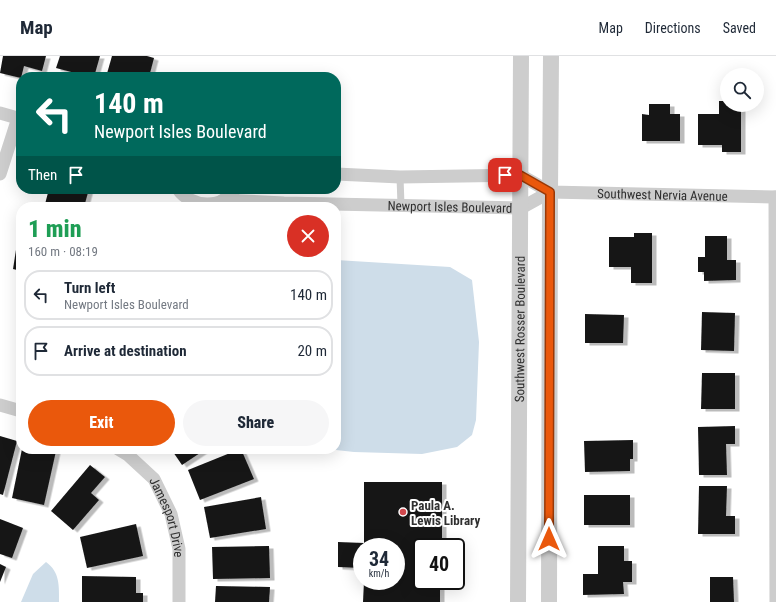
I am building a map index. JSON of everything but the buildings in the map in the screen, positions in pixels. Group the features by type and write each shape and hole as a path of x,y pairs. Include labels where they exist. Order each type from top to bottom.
{"street":[{"name":"Southwest Rosser Boulevard","path":"518,602 521,56"},
{"path":"549,602 551,56"},
{"path":"0,113 16,117"},
{"path":"0,174 16,129"},
{"path":"341,174 400,177 520,175 550,192"},
{"name":"Southwest Nervia Avenue","path":"550,192 775,197"},
{"name":"Newport Isles Boulevard","path":"341,204 521,208 550,192"},
{"name":"Newport Isles Boulevard","path":"182,194 189,200 194,202"},
{"path":"224,200 231,194"},
{"path":"775,197 776,602"},
{"name":"Newport Isles Boulevard","path":"218,202 224,200 264,202"},
{"path":"0,405 16,409"},
{"name":"Jamesport Drive","path":"126,454 154,479 171,514 179,549 179,602"}],"lane":[{"path":"400,177 401,205"}],"water":[{"path":"341,260 450,267 472,280 479,342 476,420 472,435 457,447 422,454 341,451"},
{"path":"46,562 54,570 58,580 59,602 21,602 33,574"}],"place":[{"name":"Paula A. Lewis Library","path":"403,512"}],"route":[{"path":"505,175 520,175 550,192 549,539"}]}
